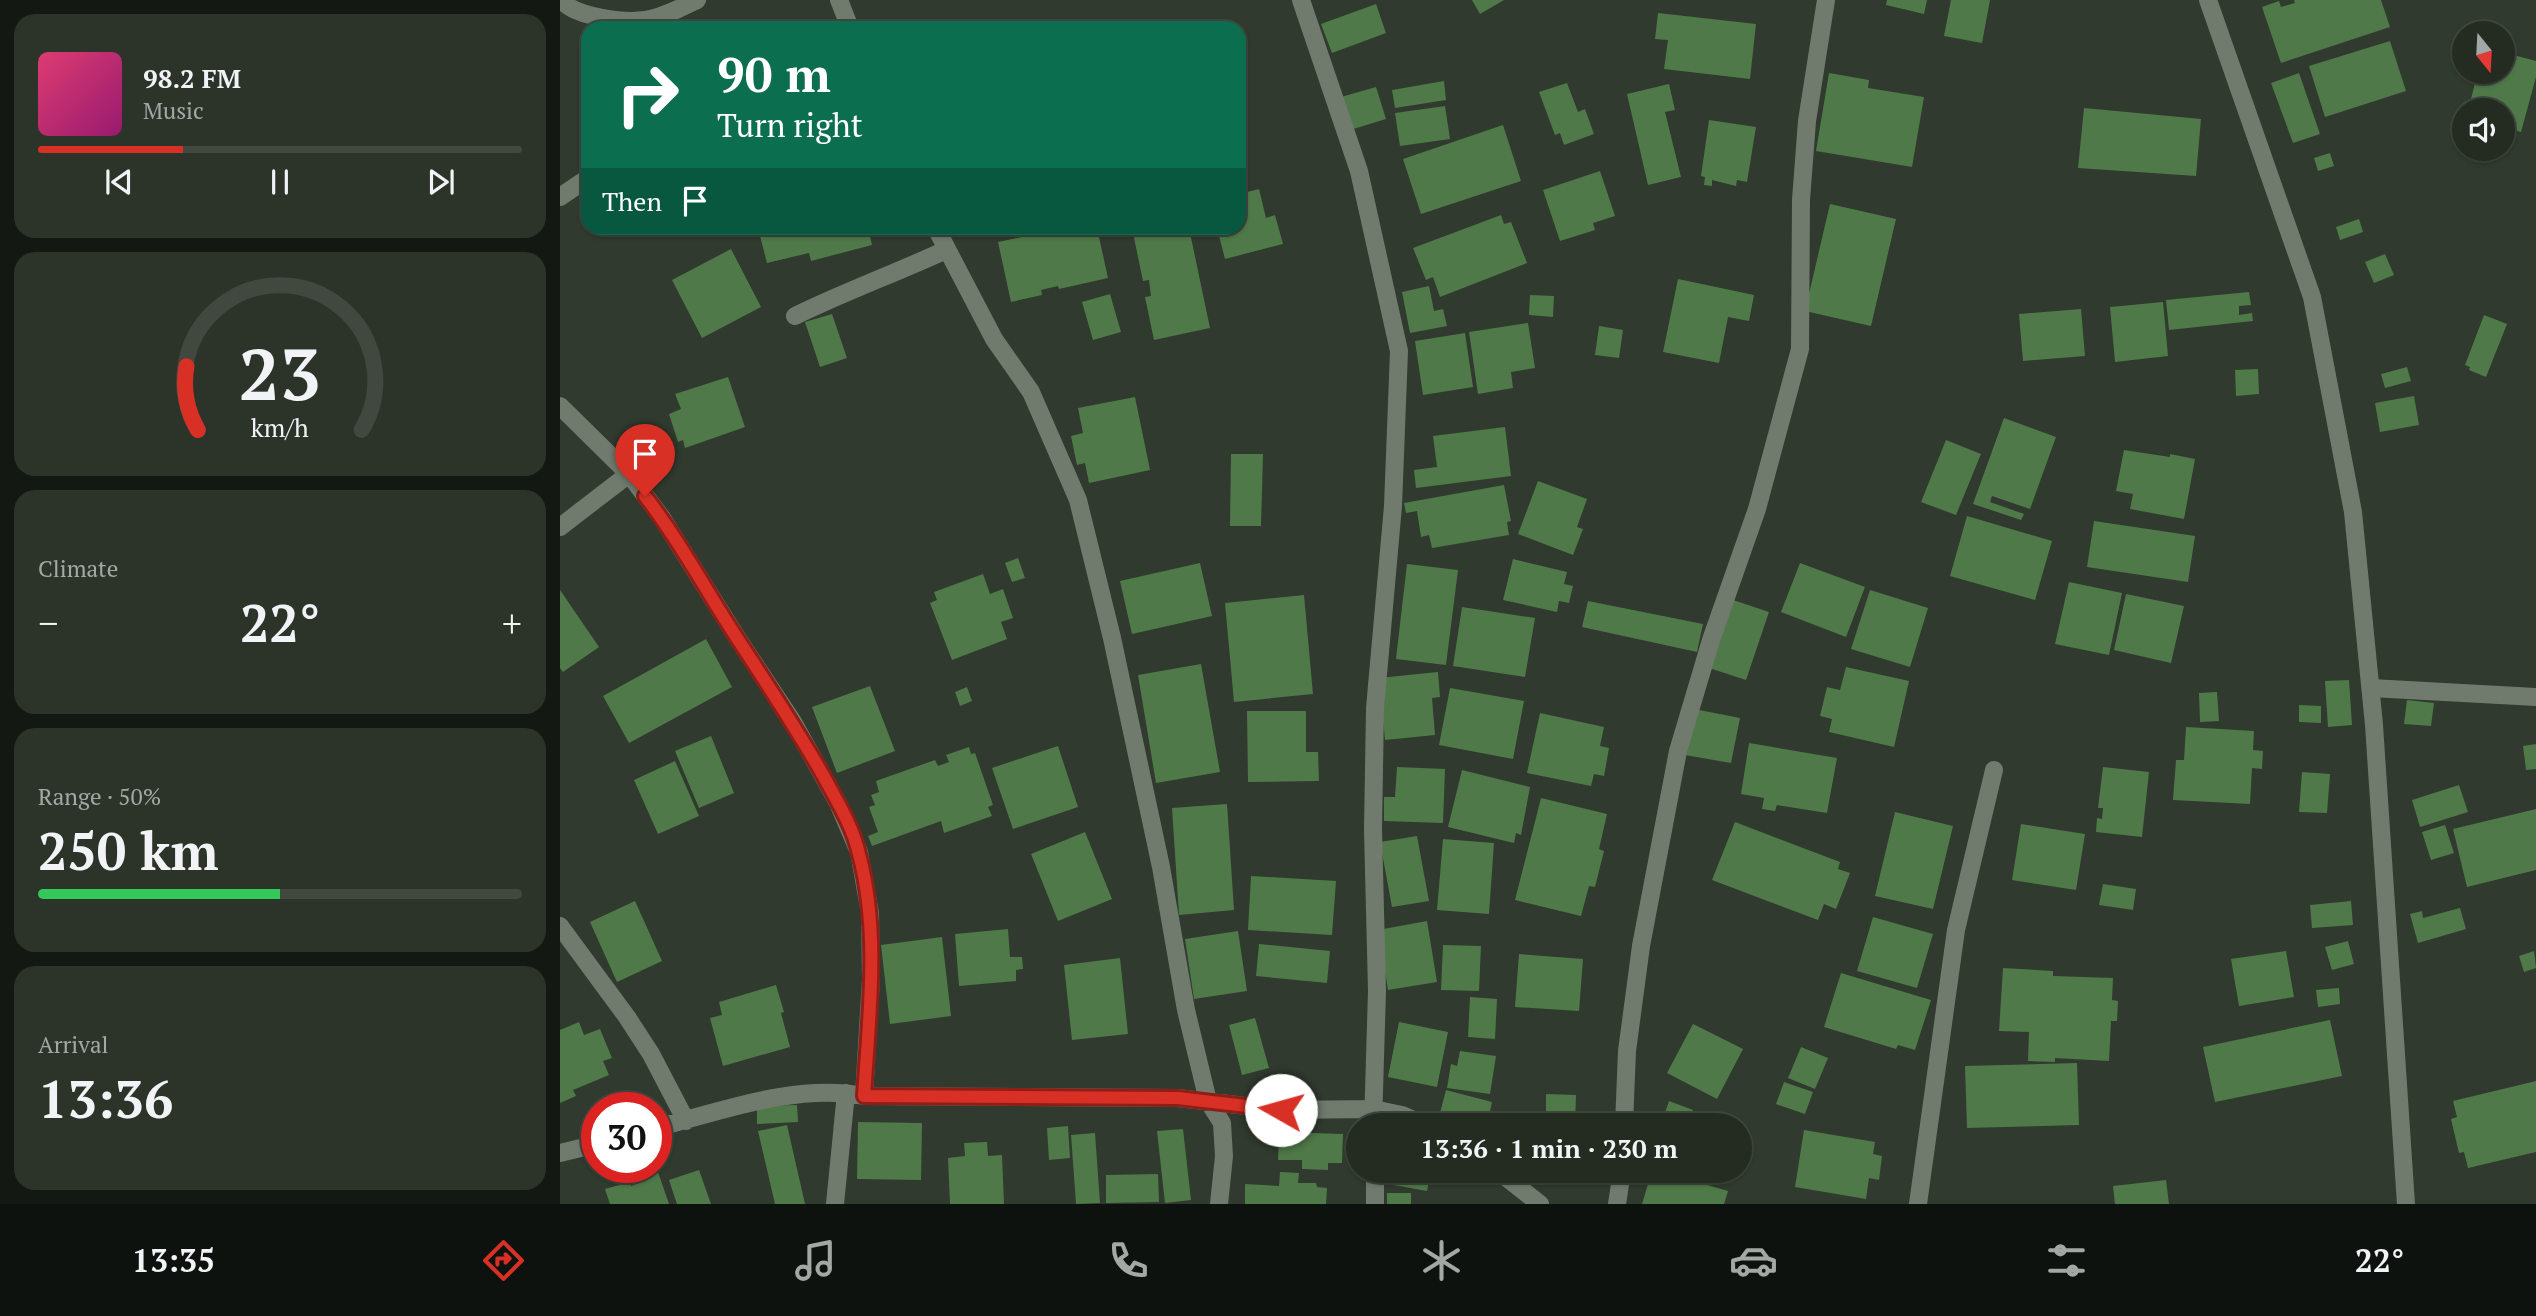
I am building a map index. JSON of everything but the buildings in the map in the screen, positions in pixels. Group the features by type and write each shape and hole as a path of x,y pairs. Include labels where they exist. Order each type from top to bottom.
{"street":[{"path":"564,3 594,17 646,20 697,0"},
{"path":"839,0 847,21"},
{"path":"1301,0 1359,171 1399,351 1393,506 1375,708 1373,830 1377,991 1373,1113"},
{"path":"1624,1113 1627,1051 1640,959 1678,751 1711,640 1757,509 1800,349 1801,200 1807,121 1826,0"},
{"path":"2208,0 2312,297 2353,512 2371,688 2406,1204"},
{"path":"564,3 581,22"},
{"path":"560,197 581,183"},
{"path":"939,235 995,339 1031,392 1078,500 1112,638 1161,867 1186,1010 1208,1101 1222,1123 1224,1156 1219,1204"},
{"path":"795,316 946,250"},
{"path":"560,406 629,474 662,518 793,722 838,803 859,852 870,913 871,979 864,1096"},
{"path":"560,527 629,474"},
{"path":"2371,688 2536,697"},
{"path":"1918,1204 1956,930 1994,770"},
{"path":"560,926 651,1054 686,1121"},
{"path":"672,1124 769,1098 846,1093 864,1096 1178,1098 1346,1115"},
{"path":"835,1204 846,1093"},
{"path":"560,1153 581,1148"},
{"path":"1375,1183 1375,1204"},
{"path":"1514,1183 1540,1204"},
{"path":"1616,1204 1620,1183"}],"route":[{"path":"645,496 662,518 793,722 838,803 859,852 870,913 871,979 864,1096 1178,1098 1281,1110"}]}
